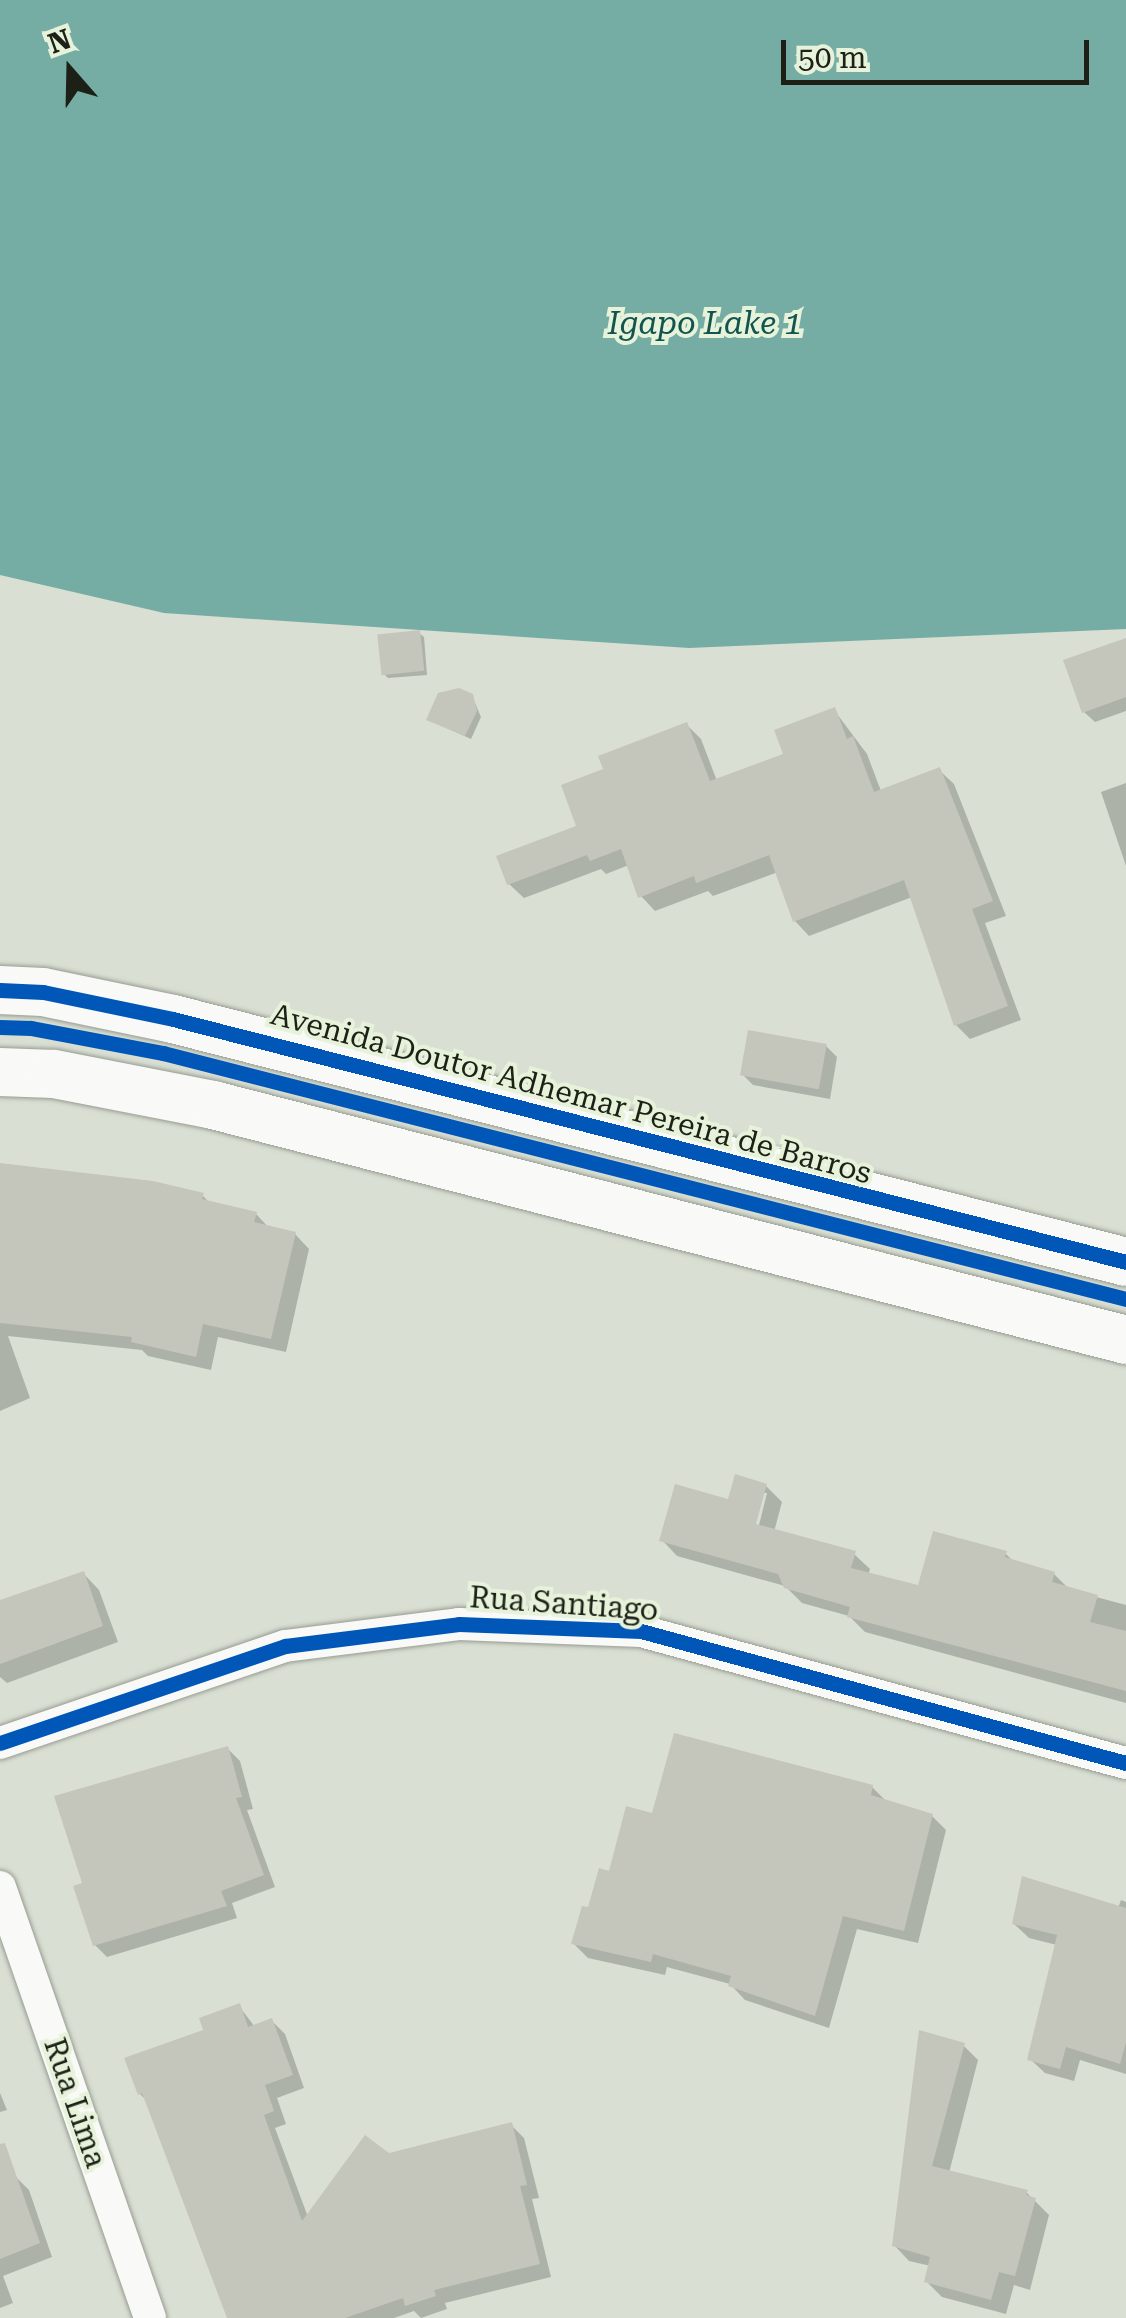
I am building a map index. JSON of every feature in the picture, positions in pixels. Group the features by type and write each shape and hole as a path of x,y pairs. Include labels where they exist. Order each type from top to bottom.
{"street":[{"name":"Avenida Doutor Adhemar Pereira de Barros","path":"0,990 43,992 173,1019 870,1200 1126,1262"},
{"path":"0,1072 54,1074 214,1106 1126,1340"},
{"path":"852,1270 870,1200"},
{"name":"Rua Santiago","path":"0,1743 285,1646 459,1624 641,1631 1126,1762"},
{"name":"Rua Lima","path":"0,1887 150,2318"}],"water":[{"name":"Igapo Lake 1","path":"0,0 1126,0 1126,629 689,648 164,613 0,575"}],"building":[{"path":"420,630 424,671 382,675 377,634"},
{"path":"1126,638 1126,697 1082,713 1063,660"},
{"path":"459,688 473,694 477,711 465,736 426,720 438,693"},
{"path":"835,707 847,739 853,736 874,792 940,767 993,901 972,909 1008,1006 954,1026 904,880 793,922 769,855 696,883 694,876 638,898 621,849 590,861 587,855 507,885 496,856 576,826 561,785 603,769 598,756 687,722 710,781 783,754 774,730"},
{"path":"748,1030 827,1044 819,1089 740,1075"},
{"path":"0,1163 153,1181 204,1193 202,1199 257,1212 254,1222 296,1232 271,1339 203,1324 196,1357 131,1342 132,1337 0,1323"},
{"path":"735,1474 767,1484 756,1524 856,1551 851,1568 918,1585 933,1531 1007,1551 1005,1557 1055,1572 1052,1582 1098,1595 1090,1622 1126,1631 1126,1691 847,1617 850,1607 784,1588 778,1574 659,1541 675,1484 728,1499"},
{"path":"84,1571 103,1626 0,1664 0,1600"},
{"path":"674,1733 873,1785 871,1795 933,1814 904,1931 843,1916 815,2016 728,1986 731,1976 653,1954 651,1962 571,1944 582,1906 588,1907 599,1868 609,1871 626,1806 652,1813"},
{"path":"228,1746 242,1797 236,1798 264,1875 221,1891 227,1906 93,1946 73,1886 82,1883 54,1796"},
{"path":"1022,1876 1126,1908 1126,2042 1120,2064 1066,2047 1060,2069 1027,2060 1057,1935 1012,1924"},
{"path":"240,2003 248,2027 272,2018 293,2075 265,2085 274,2111 264,2115 302,2221 365,2135 389,2153 512,2122 527,2185 520,2186 540,2264 434,2290 436,2296 405,2306 403,2298 345,2318 227,2318 142,2093 138,2095 124,2058 203,2030 199,2018"},
{"path":"919,2030 965,2043 932,2166 1028,2190 1026,2195 1036,2198 1015,2276 999,2272 991,2300 924,2282 930,2257 892,2246"},
{"path":"5,2143 40,2243 0,2259 0,2144"}],"cycle path":[{"path":"0,990 43,992 173,1019 1126,1262"},
{"path":"0,1027 31,1028 163,1053 1126,1299"},
{"path":"0,1743 285,1646 459,1624 641,1631 1126,1763"}]}
